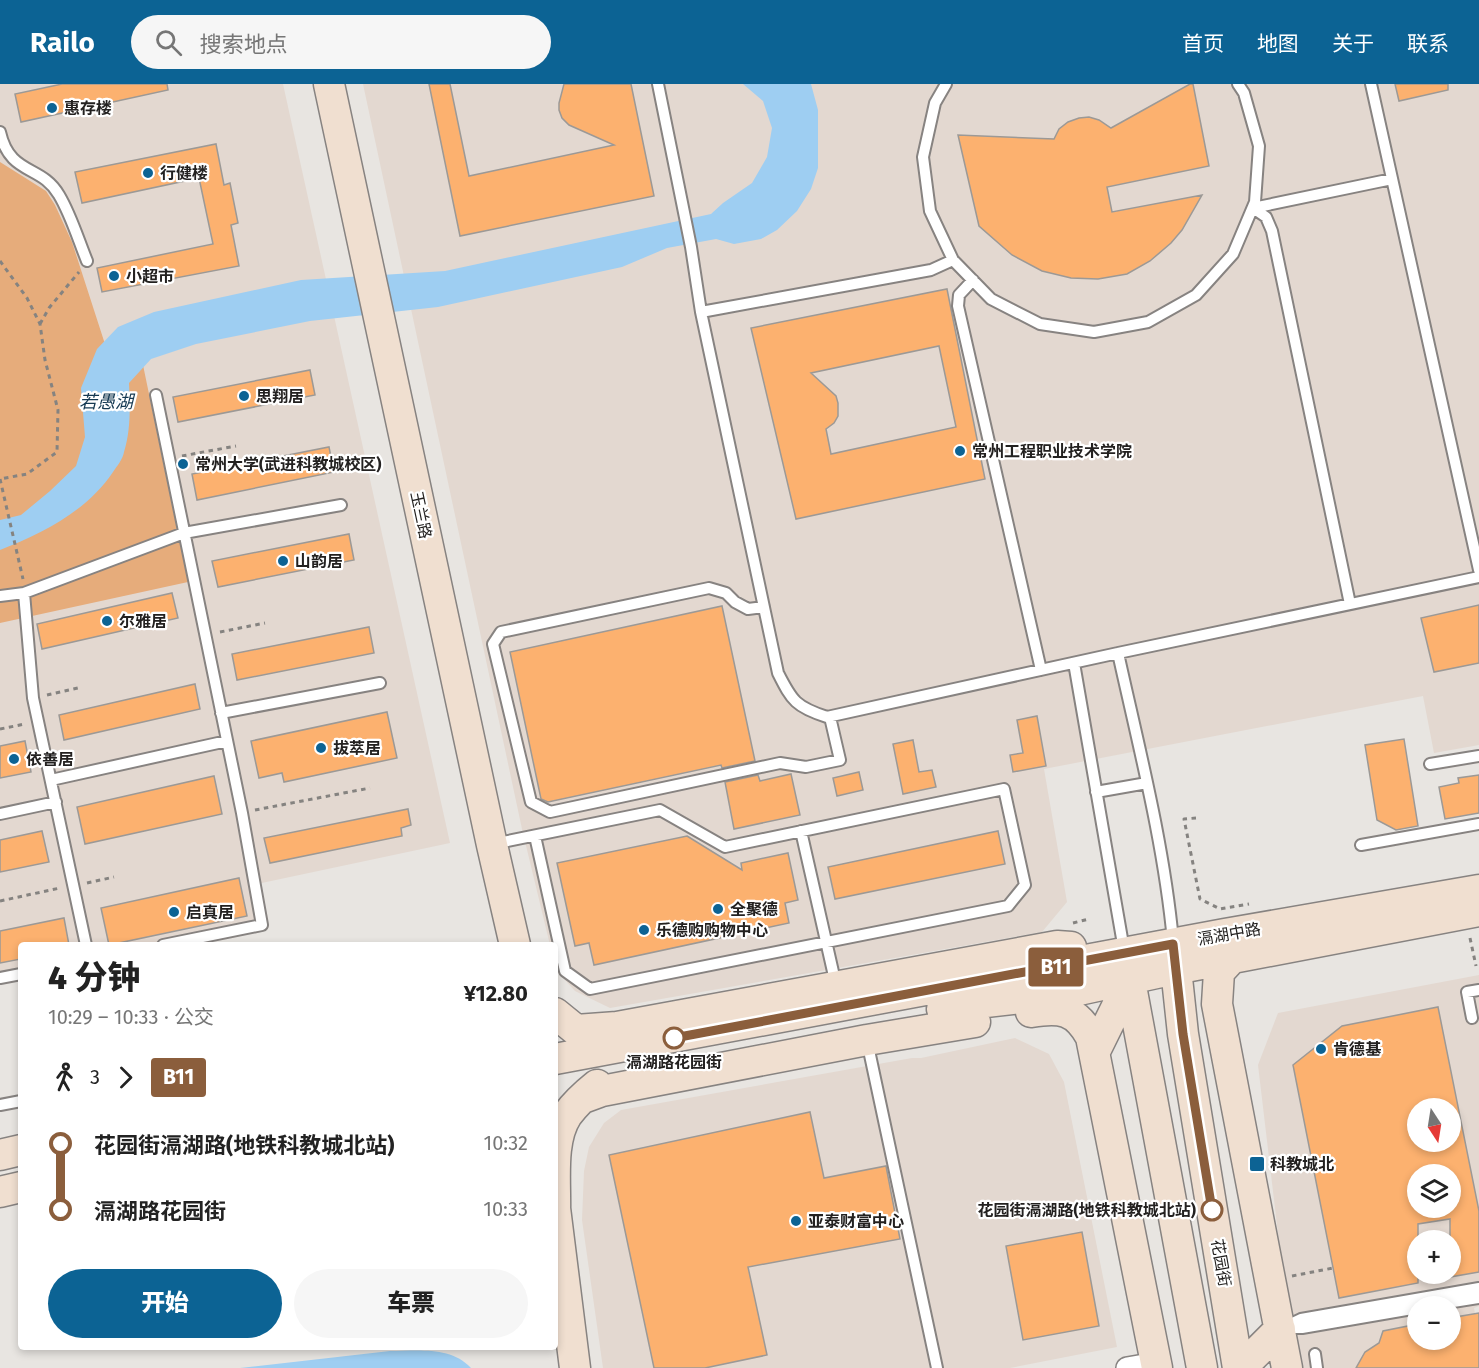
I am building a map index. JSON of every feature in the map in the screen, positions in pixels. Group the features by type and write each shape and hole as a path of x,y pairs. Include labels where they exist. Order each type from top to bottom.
{"street":[{"name":"玉兰路","path":"314,84 360,265"},
{"name":"玉兰路","path":"329,84 360,265 496,942"},
{"name":"玉兰路","path":"372,322 514,942"},
{"name":"滆湖中路","path":"558,1059 646,1053 977,1003 1065,993 1128,966 1479,890"},
{"name":"滆湖中路","path":"1174,957 1231,959 1474,925"},
{"path":"566,1022 617,1027 1057,946 1128,966"},
{"name":"花园街","path":"1174,957 1183,1034 1240,1368"},
{"path":"1231,959 1219,972 1217,1004 1287,1368"},
{"path":"1095,1051 1128,966"},
{"path":"1128,966 1202,1368"},
{"path":"583,1098 602,1091 867,1040 1050,1009 1068,1012 1084,1023 1095,1051 1147,1366"},
{"path":"566,1022 600,1042 624,1044 646,1053"},
{"name":"滆湖中路","path":"558,1076 646,1053"},
{"path":"558,1143 567,1115 583,1098 606,1078 646,1053"},
{"path":"0,1155 18,1151"},
{"path":"0,1176 18,1172"},
{"path":"0,1192 18,1188"},
{"path":"0,1212 18,1209"},
{"path":"558,1234 575,1368"},
{"path":"1227,1298 1280,1329"},
{"path":"1240,1368 1280,1329"},
{"path":"554,1350 556,1368"}],"lane":[{"path":"658,84 691,247 701,312 778,673 790,696 805,710 830,717 1118,653 1479,577"},
{"path":"946,84 935,103 923,157 930,211 953,260 991,299 1040,324 1094,332 1148,322 1196,296 1233,254 1255,202 1259,147 1244,93 1238,84"},
{"path":"1371,84 1479,570"},
{"path":"0,132 3,147 12,160 46,180 59,194 87,261"},
{"path":"1253,208 1392,178"},
{"path":"1253,208 1266,217 1272,231 1350,604"},
{"path":"701,312 931,270 953,260"},
{"path":"973,280 959,295 958,306 1041,670"},
{"path":"156,395 242,813 262,925 178,942"},
{"path":"0,596 24,593 184,533 340,505"},
{"path":"764,607 748,609 735,602 726,593 709,588 501,632 493,644 531,802 550,812 780,763 806,767 840,760 830,717"},
{"path":"24,593 33,698 86,942"},
{"path":"1118,653 1147,783 1170,906 1174,957"},
{"path":"1074,663 1128,966"},
{"path":"221,713 380,683"},
{"path":"51,780 227,741"},
{"path":"1430,764 1479,756"},
{"path":"1096,792 1147,783"},
{"path":"492,845 535,836 660,810 725,847 1004,789 1025,885 1008,906 590,989 566,971 535,836"},
{"path":"0,814 56,802"},
{"path":"1361,845 1479,825"},
{"path":"801,831 836,985"},
{"path":"0,978 18,975"},
{"path":"1472,1018 1467,992 1479,990"},
{"path":"867,1040 937,1368"},
{"path":"0,1105 18,1102"},
{"path":"1459,1296 1479,1288"},
{"path":"1461,1297 1479,1298"},
{"path":"1280,1329 1301,1319 1407,1304"},
{"path":"1280,1329 1302,1328 1407,1310"},
{"path":"1315,1354 1317,1368"}],"path":[{"path":"0,261 27,298 40,324 45,360 58,410 57,452 27,474 0,479 21,569"},
{"path":"40,324 87,261"},
{"path":"169,459 236,446"},
{"path":"205,635 265,623"},
{"path":"33,698 78,688"},
{"path":"0,729 39,721"},
{"path":"242,813 370,788"},
{"path":"1196,818 1184,819 1200,899 1220,909"},
{"path":"0,901 114,877"},
{"path":"1474,925 1476,966"},
{"path":"1293,1286 1291,1276 1333,1268"}],"shaded area":[{"name":"常州大学(武进科教城校区)","path":"0,84 283,84 450,843 257,884 264,927 189,942 18,942 18,977 0,980"},
{"name":"常州工程职业技术学院","path":"363,84 1479,84 1479,745 1434,753 1423,696 1044,769 1067,902 1042,932 610,1008 575,991 558,972 558,942 549,942 522,829"},
{"path":"0,162 46,191 55,205 72,242 114,372 143,365 188,582 0,623"},
{"path":"1479,975 1479,1306 1474,1308 1479,1335 1479,1368 1296,1368 1291,1343 1258,1065 1278,1013"},
{"name":"亚泰财富中心","path":"1015,1038 1049,1054 1064,1082 1117,1347 1010,1368 603,1368 582,1220 584,1171 589,1147 604,1123 621,1110 921,1058"}],"water":[{"name":"若愚湖","path":"743,84 811,84 818,110 818,168 811,189 797,211 777,230 761,239 734,244 716,239 667,248 622,267 438,307 310,321 196,344 151,359 129,383 129,426 123,455 102,486 63,519 0,550 0,520 21,515 76,466 85,437 81,388 97,349 118,327 154,312 301,280 445,271 711,214 752,183 767,157 772,128 763,101"},
{"path":"390,1351 444,1353 463,1361 471,1368 240,1368"}],"building":[{"name":"惠存楼","path":"62,84 167,84 168,90 21,122 15,94"},
{"path":"429,84 450,84 469,176 614,145 569,125 562,118 559,103 564,84 631,84 654,196 460,236"},
{"path":"1193,84 1209,166 1107,187 1112,212 1202,195 1182,230 1150,261 1127,274 1098,279 1071,278 1042,271 1012,255 979,226 958,135 1054,139 1059,129 1068,122 1089,117 1111,128"},
{"path":"1395,84 1448,84 1448,90 1399,101"},
{"path":"216,144 224,185 230,183 238,223 231,225 239,266 102,292 97,268 213,244 199,178 82,203 75,172"},
{"path":"947,289 985,479 796,519 751,328","holes":["939,346 956,427 831,454 826,429 834,423 838,416 838,403 836,396 811,373"]},
{"name":"思翔居","path":"310,370 315,395 178,422 173,397"},
{"name":"思翔居","path":"329,447 334,472 197,500 192,474"},
{"name":"山韵居","path":"349,534 354,560 218,587 212,561"},
{"name":"尔雅居","path":"172,593 178,618 42,649 37,624"},
{"path":"1479,605 1479,663 1434,672 1421,618"},
{"path":"722,606 755,761 722,768 721,765 548,802 541,799 510,652"},
{"path":"369,627 374,653 237,680 232,654"},
{"path":"195,684 200,709 64,740 59,715"},
{"name":"拔萃居","path":"387,712 397,758 284,782 282,773 259,778 251,741"},
{"path":"1037,716 1046,766 1013,772 1010,755 1023,753 1017,720"},
{"path":"1404,739 1418,826 1396,830 1377,820 1365,745"},
{"path":"913,740 919,772 932,770 936,787 903,794 893,744"},
{"name":"依善居","path":"25,741 31,772 0,778 0,746"},
{"path":"859,772 863,790 837,796 833,778"},
{"path":"791,774 800,815 734,829 725,782 758,775 760,781"},
{"path":"1479,775 1479,813 1445,819 1439,787 1459,783 1458,778"},
{"path":"214,776 222,814 85,844 77,807"},
{"path":"408,809 411,825 401,828 402,836 270,863 264,838"},
{"path":"42,831 49,862 0,872 0,840"},
{"path":"998,831 1005,864 835,899 828,867"},
{"path":"687,836 742,870 741,863 788,853 798,900 785,903 789,923 594,965 589,943 575,946 557,863"},
{"name":"启真居","path":"239,878 247,916 123,942 108,942 101,908"},
{"path":"64,918 68,942 18,942 18,960 0,963 0,931"},
{"path":"1438,1007 1456,1098 1407,1098 1407,1152 1461,1152 1461,1121 1479,1211 1479,1272 1461,1275 1461,1230 1450,1230 1450,1219 1418,1224 1418,1230 1407,1230 1407,1284 1413,1284 1339,1298 1293,1065 1342,1026"},
{"path":"810,1112 824,1178 886,1166 900,1239 748,1267 767,1355 705,1368 654,1368 609,1155"},
{"path":"1082,1232 1099,1326 1023,1340 1006,1246"},
{"path":"1479,1313 1479,1368 1356,1368 1365,1352 1379,1343 1383,1331 1407,1326 1407,1350 1461,1350 1461,1316"}],"bus line":[{"name":"B11","path":"674,1038 1173,944 1183,1034 1212,1210"}],"place":[{"name":"惠存楼","path":"52,108"},
{"name":"行健楼","path":"148,173"},
{"name":"小超市","path":"114,276"},
{"name":"思翔居","path":"244,396"},
{"name":"常州工程职业技术学院","path":"960,451"},
{"name":"常州大学(武进科教城校区)","path":"183,464"},
{"name":"山韵居","path":"283,561"},
{"name":"尔雅居","path":"107,621"},
{"name":"拔萃居","path":"321,748"},
{"name":"依善居","path":"14,759"},
{"name":"全聚德","path":"718,909"},
{"name":"启真居","path":"174,912"},
{"name":"乐德购购物中心","path":"644,930"},
{"name":"滆湖路花园街","path":"674,1038"},
{"name":"肯德基","path":"1321,1049"},
{"name":"科教城北","path":"1257,1164"},
{"name":"花园街滆湖路(地铁科教城北站)","path":"1212,1210"},
{"name":"亚泰财富中心","path":"796,1221"}]}
